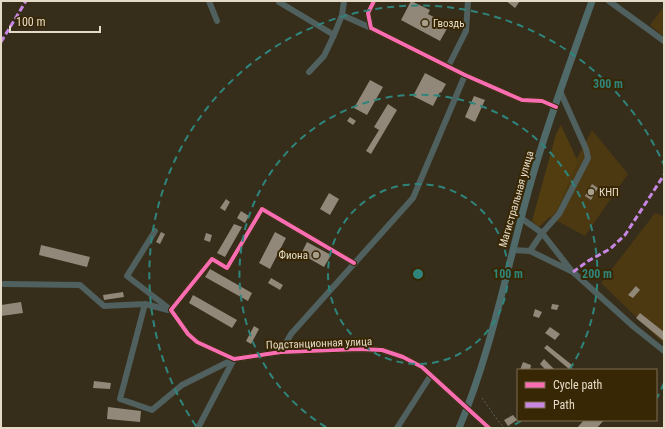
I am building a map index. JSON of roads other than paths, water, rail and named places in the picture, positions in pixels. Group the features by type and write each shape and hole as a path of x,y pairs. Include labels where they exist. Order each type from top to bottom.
{"main road":[{"name":"Магистральная улица","path":"459,428 468,408 493,327 521,218 560,91 592,1"}],"street":[{"path":"209,1 217,21"},
{"path":"309,72 324,56 342,15 344,1"},
{"path":"371,28 368,12 374,1"},
{"path":"448,65 466,31 468,1"},
{"path":"609,1 664,41"},
{"path":"279,2 334,35"},
{"path":"342,15 448,65 465,75 522,100 542,101 556,106"},
{"path":"281,352 291,334 413,198 465,75"},
{"path":"530,251 542,233 559,214 588,158 586,149 560,91"},
{"path":"171,310 212,259 227,268 262,209 354,263"},
{"path":"521,218 542,233 573,272 634,327 664,351"},
{"path":"155,231 127,276 171,310 188,334 197,342 234,359 198,428"},
{"path":"513,250 530,251 573,272"},
{"path":"4,284 80,285 104,306 146,304 171,310"},
{"name":"Подстанционная улица","path":"146,304 120,399 152,410 182,385 234,359 281,352 359,349 382,350 404,357 422,367 490,428"},
{"path":"397,428 431,375"}],"place":[{"name":"Гвоздь","path":"425,23"},
{"name":"КНП","path":"591,192"},
{"name":"Фиона","path":"316,255"}]}
